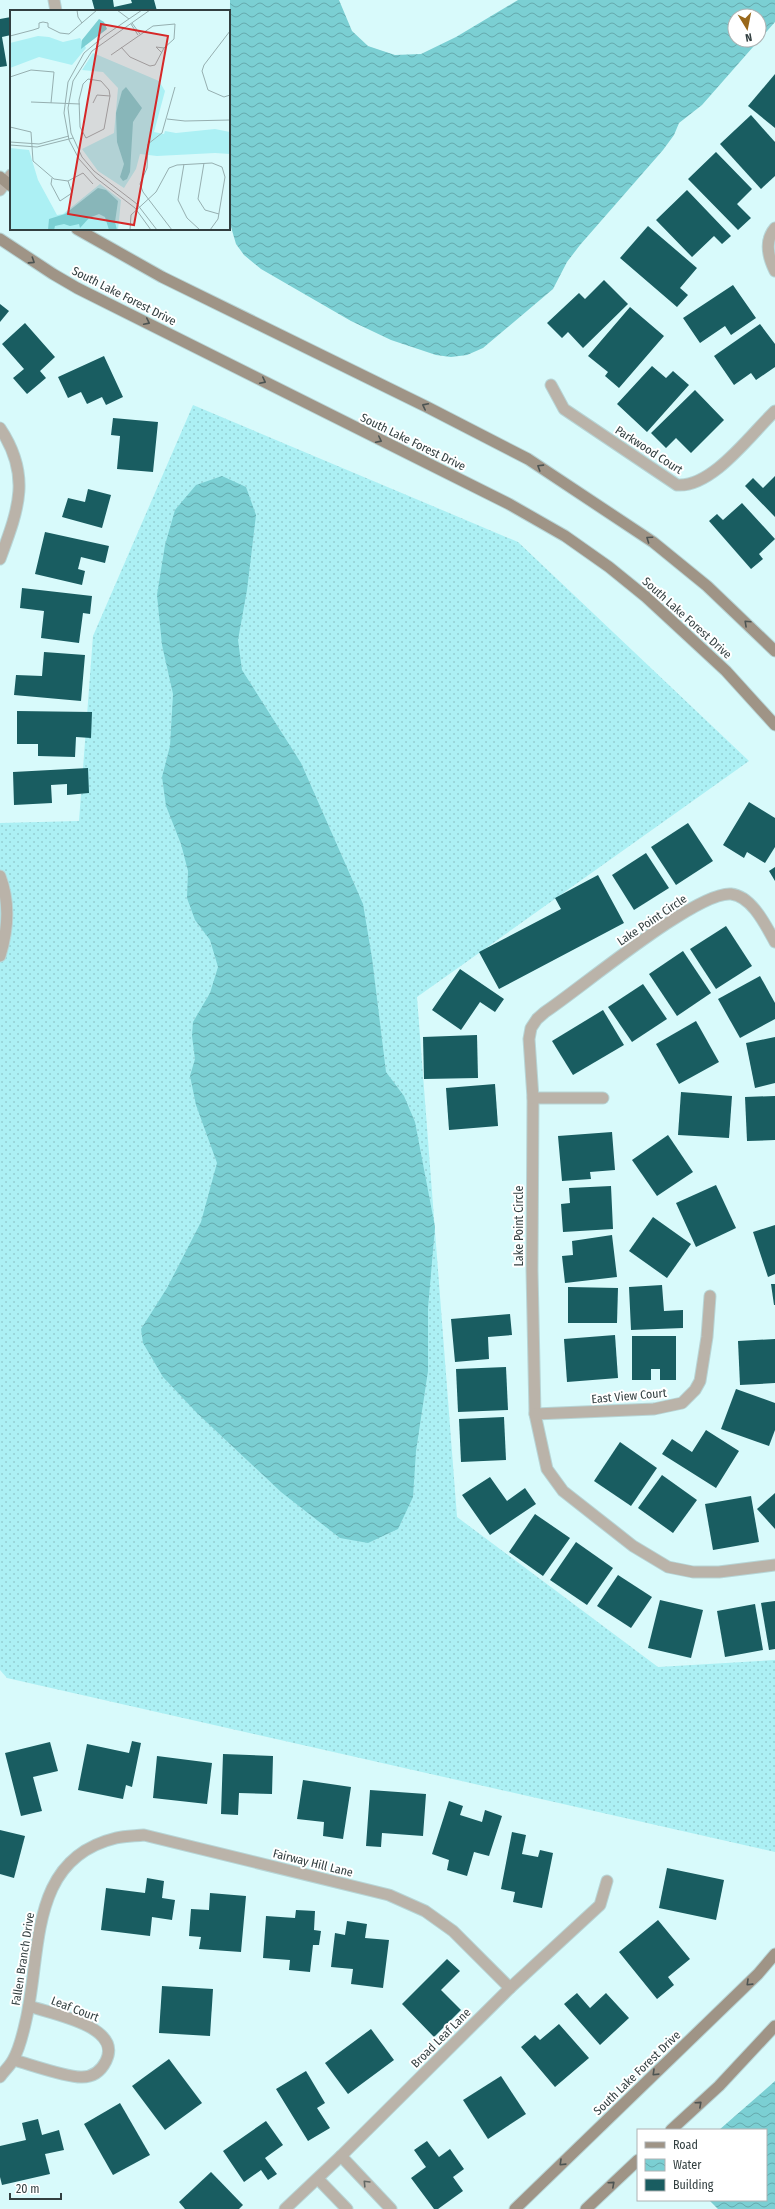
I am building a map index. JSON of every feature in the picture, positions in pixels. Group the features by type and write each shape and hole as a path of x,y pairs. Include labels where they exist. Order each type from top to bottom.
{"main road":[{"path":"79,230 162,278 427,407 528,459 653,542 707,586 775,651"},
{"name":"South Lake Forest Drive","path":"0,239 77,288 509,504 565,536 609,567 652,602 726,671 775,725"},
{"name":"South Lake Forest Drive","path":"515,2209 758,1974 775,1954"},
{"path":"671,2129 719,2086 775,2026"},
{"path":"586,2209 637,2161"}],"street":[{"path":"54,0 56,10"},
{"path":"775,228 768,239 768,254 775,271"},
{"name":"Parkwood Court","path":"551,385 564,409 677,485 693,484 715,470 775,411"},
{"path":"0,428 16,460 20,479 20,496 16,516 0,559"},
{"path":"0,876 7,903 4,942 0,956"},
{"name":"Lake Point Circle","path":"775,942 751,906 741,897 731,894 716,896 679,916 640,942 537,1019 531,1028 529,1039 533,1098 532,1270 536,1414 540,1447 551,1477 563,1491 633,1546 668,1567 693,1572 719,1572 775,1565"},
{"path":"533,1098 603,1098"},
{"name":"East View Court","path":"536,1414 654,1409 682,1402 692,1394 700,1381 707,1337 710,1296"},
{"name":"Fairway Hill Lane","path":"82,1852 92,1846 117,1837 144,1835 388,1895 425,1911 453,1931 510,1988"},
{"name":"Fallen Branch Drive","path":"0,2077 14,2060 23,2034 29,2006 41,1920 48,1896 61,1872 82,1852"},
{"name":"Broad Leaf Lane","path":"285,2209 318,2179 510,1988 600,1905 607,1881"},
{"name":"Leaf Court","path":"14,2060 80,2077 97,2073 103,2067 107,2059 106,2041 94,2028 29,2006"},
{"path":"341,2156 391,2209"},
{"path":"318,2179 348,2209"}],"shaded area":[{"path":"193,405 518,542 749,761 417,997 457,1517 658,1667 775,1660 775,1852 7,1678 0,1670 0,823 79,821 93,636"}],"water":[{"path":"230,0 339,0 352,31 368,46 395,55 421,54 456,37 518,0 775,0 775,22 767,31 767,8 727,8 727,48 752,48 702,105 679,123 674,135 663,150 567,262 553,289 483,348 467,355 451,357 436,355 391,340 351,321 261,269 244,255 236,244 230,223"},
{"path":"222,476 246,487 256,515 247,590 238,640 242,670 301,763 363,904 372,958 386,1072 404,1096 415,1122 435,1227 428,1308 428,1371 416,1451 413,1497 398,1529 368,1543 340,1538 281,1492 197,1413 163,1377 143,1343 141,1329 167,1288 201,1222 217,1163 196,1105 190,1076 195,1059 192,1036 193,1022 210,993 218,967 210,940 195,920 187,898 188,871 181,844 166,806 162,777 170,746 173,694 162,645 157,595 165,545 175,510 196,485"},
{"path":"775,2081 775,2209 718,2209 710,2201 767,2201 767,2129 720,2129"}],"building":[{"path":"92,0 113,0 114,7 132,3 131,0 154,0 157,10 95,10"},
{"path":"10,17 10,35 2,37 7,66 0,67 0,19"},
{"path":"775,74 775,128 748,106"},
{"path":"751,115 775,142 775,176 761,189 720,144"},
{"path":"716,152 752,189 737,204 751,218 738,230 688,179"},
{"path":"687,190 731,236 722,244 714,236 692,257 656,220"},
{"path":"648,226 697,268 680,288 688,295 677,307 620,258"},
{"path":"604,280 628,304 583,348 568,332 562,338 547,323 579,293 585,299"},
{"path":"733,285 756,318 731,335 725,326 700,343 683,318"},
{"path":"0,304 9,311 0,322"},
{"path":"630,307 664,336 619,388 605,376 608,372 588,356"},
{"path":"25,323 55,357 40,371 46,378 27,394 13,378 24,369 2,344"},
{"path":"760,324 775,344 775,367 756,380 751,373 734,385 714,356"},
{"path":"104,356 123,397 106,405 102,397 87,404 81,392 68,398 58,377"},
{"path":"652,366 666,378 673,371 689,385 647,432 617,404"},
{"path":"695,390 724,420 691,453 676,438 666,448 651,433"},
{"path":"113,418 158,422 153,472 117,469 120,436 111,435"},
{"path":"775,476 775,517 745,486 753,478 763,488"},
{"path":"88,489 111,495 102,528 62,517 68,498 85,502"},
{"path":"742,503 775,539 759,554 763,559 751,569 709,521 717,514 723,520"},
{"path":"45,532 109,546 105,563 81,557 78,569 85,571 82,585 35,574"},
{"path":"22,588 92,596 90,614 83,613 79,643 41,638 44,611 20,608"},
{"path":"44,652 85,655 81,701 14,695 16,675 42,676"},
{"path":"17,711 92,712 91,738 76,737 75,757 38,756 38,744 17,744"},
{"path":"88,768 89,793 67,795 67,784 51,785 52,803 14,805 13,772"},
{"path":"749,802 775,818 775,847 765,863 747,852 744,858 723,845"},
{"path":"688,823 713,861 676,885 651,847"},
{"path":"646,853 669,888 634,910 612,875"},
{"path":"775,867 775,881 769,871"},
{"path":"598,875 624,923 499,989 479,952 561,909 555,898"},
{"path":"726,926 752,966 716,989 690,949"},
{"path":"683,951 711,993 677,1016 649,974"},
{"path":"460,969 504,999 495,1012 480,1002 461,1030 432,1010"},
{"path":"760,976 775,1003 775,1019 740,1038 718,999"},
{"path":"643,984 667,1019 632,1042 608,1007"},
{"path":"603,1010 624,1045 573,1075 552,1041"},
{"path":"696,1021 719,1062 679,1084 656,1044"},
{"path":"477,1035 478,1078 424,1079 423,1037"},
{"path":"775,1037 775,1083 755,1088 746,1043"},
{"path":"495,1084 498,1126 449,1130 446,1088"},
{"path":"681,1092 732,1096 729,1138 678,1135"},
{"path":"775,1096 775,1140 747,1141 745,1097"},
{"path":"612,1132 615,1170 590,1172 591,1179 562,1181 558,1136"},
{"path":"668,1135 693,1172 657,1196 632,1160"},
{"path":"716,1185 736,1228 696,1247 676,1203"},
{"path":"611,1186 613,1229 563,1232 561,1204 570,1203 569,1188"},
{"path":"653,1217 691,1244 667,1278 629,1251"},
{"path":"775,1225 775,1274 768,1277 753,1232"},
{"path":"612,1235 617,1277 565,1283 562,1256 573,1255 572,1241"},
{"path":"771,1284 775,1284 775,1305 774,1305"},
{"path":"662,1285 664,1311 683,1310 683,1328 631,1330 629,1287"},
{"path":"568,1287 618,1288 617,1323 568,1323"},
{"path":"510,1314 512,1335 488,1337 489,1359 455,1362 451,1319"},
{"path":"615,1335 618,1378 567,1382 564,1339"},
{"path":"632,1336 676,1336 676,1380 660,1380 660,1369 651,1369 651,1380 632,1380"},
{"path":"775,1339 775,1383 740,1385 738,1341"},
{"path":"506,1367 508,1410 458,1412 456,1369"},
{"path":"736,1389 775,1403 775,1430 769,1446 721,1429"},
{"path":"504,1417 506,1460 461,1462 459,1419"},
{"path":"706,1430 739,1451 716,1488 662,1454 672,1439 692,1452"},
{"path":"620,1442 657,1468 631,1506 594,1481"},
{"path":"662,1475 697,1500 673,1533 638,1508"},
{"path":"490,1477 507,1501 525,1488 536,1504 490,1535 462,1495"},
{"path":"775,1493 775,1529 757,1509"},
{"path":"751,1496 759,1542 713,1550 705,1504"},
{"path":"535,1514 570,1538 543,1576 509,1552"},
{"path":"576,1542 613,1568 587,1605 550,1580"},
{"path":"618,1575 652,1597 631,1628 597,1606"},
{"path":"660,1600 703,1610 691,1658 648,1648"},
{"path":"775,1601 775,1649 769,1650 761,1603"},
{"path":"755,1604 763,1650 725,1657 717,1611"},
{"path":"132,1741 141,1743 132,1787 126,1785 123,1799 78,1790 87,1744 129,1753"},
{"path":"50,1742 58,1771 33,1777 42,1811 21,1816 5,1753"},
{"path":"223,1754 273,1756 272,1794 239,1793 238,1815 221,1814"},
{"path":"157,1756 212,1763 207,1804 153,1798"},
{"path":"303,1780 351,1787 343,1839 323,1836 324,1822 297,1819"},
{"path":"370,1790 426,1794 423,1836 382,1833 381,1847 366,1846"},
{"path":"449,1801 463,1806 460,1815 482,1822 485,1810 502,1816 489,1856 474,1852 467,1876 447,1870 449,1860 432,1854"},
{"path":"0,1830 25,1836 14,1878 0,1874"},
{"path":"512,1832 526,1835 522,1854 538,1857 540,1850 553,1853 542,1908 513,1902 515,1892 501,1889"},
{"path":"667,1868 724,1880 716,1920 659,1908"},
{"path":"147,1878 164,1881 162,1898 175,1900 172,1920 152,1917 150,1936 101,1930 106,1888 145,1893"},
{"path":"210,1893 246,1896 241,1952 199,1949 201,1937 189,1936 191,1909 209,1910"},
{"path":"296,1910 315,1911 314,1930 321,1931 319,1945 313,1945 310,1972 289,1970 290,1960 263,1958 266,1916 295,1918"},
{"path":"658,1920 690,1959 668,1977 674,1985 657,1999 619,1952"},
{"path":"347,1921 367,1924 365,1938 389,1940 383,1988 351,1984 353,1969 331,1967 335,1933 345,1935"},
{"path":"447,1959 460,1971 441,1990 461,2010 434,2037 402,2004"},
{"path":"162,1986 213,1989 210,2036 159,2033"},
{"path":"577,1993 590,2008 606,1993 629,2018 600,2045 564,2004"},
{"path":"559,2024 589,2058 555,2087 521,2047 535,2035 540,2040"},
{"path":"371,2029 394,2060 348,2094 325,2063"},
{"path":"169,2059 202,2103 165,2130 132,2086"},
{"path":"306,2071 325,2103 317,2108 330,2128 308,2141 276,2089"},
{"path":"501,2076 526,2114 488,2139 463,2100"},
{"path":"120,2103 150,2155 113,2175 84,2124"},
{"path":"38,2119 42,2135 59,2130 64,2150 45,2154 50,2174 2,2185 0,2177 0,2146 26,2140 22,2123"},
{"path":"266,2121 283,2145 265,2158 277,2174 268,2180 261,2170 244,2182 223,2151"},
{"path":"427,2141 439,2157 450,2149 464,2169 453,2177 463,2191 438,2209 434,2209 411,2178 426,2167 414,2150"},
{"path":"211,2172 243,2205 239,2209 185,2209 179,2202"}]}
